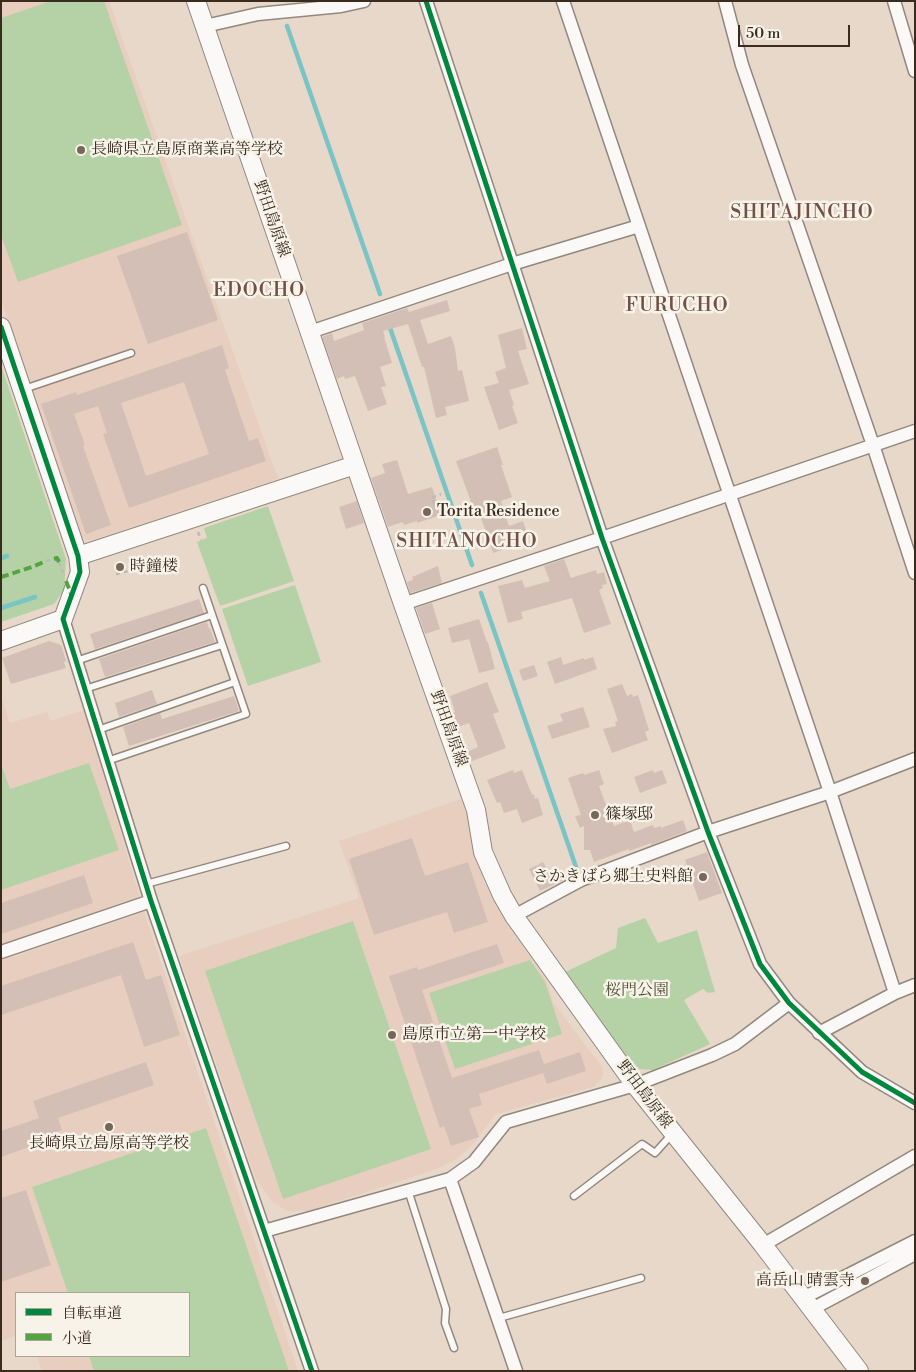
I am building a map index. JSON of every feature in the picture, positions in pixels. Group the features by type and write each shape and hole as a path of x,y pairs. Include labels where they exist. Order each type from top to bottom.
{"main road":[{"name":"野田島原線","path":"196,1 403,604 476,810 483,852 502,895 514,916 635,1085 763,1245 859,1371"},
{"path":"1,327 78,556 80,572 63,619 1,640"},
{"path":"78,556 355,465"}],"street":[{"path":"205,26 258,14 312,5 341,6 364,1"},
{"path":"426,1 602,538 708,832 760,964 789,1003 862,1072 915,1103"},
{"path":"563,1 830,792 895,993"},
{"path":"725,1 742,65 873,445 915,573"},
{"path":"894,1 915,70"},
{"path":"310,332 512,264 639,226"},
{"path":"403,604 915,431"},
{"path":"63,619 151,901 312,1371"},
{"path":"514,916 581,880 708,832 830,792 915,759"},
{"path":"1,952 151,901"},
{"path":"819,1033 895,993 915,985"},
{"path":"264,1231 450,1178 474,1162 506,1122 635,1085 712,1055 735,1044 789,1003"},
{"path":"763,1245 915,1156"},
{"path":"450,1178 516,1371"},
{"path":"808,1303 915,1241"},
{"path":"808,1303 915,1254"}],"lane":[{"path":"22,389 131,353"},
{"path":"107,761 246,714 203,588"},
{"path":"76,661 212,615"},
{"path":"85,689 222,645"},
{"path":"98,730 235,682"},
{"path":"146,884 286,846"},
{"path":"574,1196 642,1144 655,1153 673,1133"},
{"path":"408,1190 446,1309 445,1324 454,1348"},
{"path":"499,1318 641,1278"}],"path":[{"path":"434,504 431,498 441,494"},
{"path":"117,572 118,574 132,570 127,550"},
{"path":"46,561 54,559"}],"shaded area":[{"name":"長崎県立島原商業高等学校","path":"1,1 109,1 278,479 90,541 80,536 1,299"},
{"path":"1,696 10,723 47,712 50,721 84,710 140,898 1,945"},
{"name":"島原市立第一中学校","path":"461,799 469,822 474,853 485,884 500,913 547,981 553,1002 602,1067 603,1074 601,1080 593,1087 496,1114 474,1143 457,1159 437,1169 308,1211 287,1211 272,1202 255,1177 179,956 359,898 339,841"},
{"name":"長崎県立島原高等学校","path":"144,912 298,1371 42,1371 37,1357 190,1357 190,1292 15,1292 15,1336 1,1341 1,961"}],"green space":[{"path":"51,1 104,1 182,225 18,282 1,235 1,18"},
{"path":"1,365 66,559 64,590 54,604 1,622"},
{"path":"268,506 294,581 220,606 197,542 207,538 204,528"},
{"path":"295,585 321,662 248,686 222,609"},
{"path":"89,763 119,850 1,890 1,764 10,789"},
{"name":"桜門公園","path":"645,918 658,943 697,930 715,992 708,993 703,989 684,1000 710,1044 653,1070 640,1069 631,1065 563,973 616,948 618,928"},
{"path":"353,921 431,1149 283,1199 205,971"},
{"path":"530,960 545,982 562,1034 455,1069 429,993"},
{"path":"206,1128 289,1371 94,1371 89,1357 190,1357 190,1292 68,1292 32,1187"}],"building":[{"path":"187,232 218,320 148,344 117,256"},
{"path":"447,300 450,311 420,320 428,344 451,336 455,348 458,371 462,370 469,401 445,407 447,415 436,418 424,367 422,367 408,324 383,331 392,363 380,367 386,386 381,387 387,404 368,411 355,376 345,379 344,376 337,379 322,337 332,333 334,341 364,330 362,323 407,308 409,312"},
{"path":"522,328 527,349 518,351 529,384 509,390 518,423 499,430 484,387 499,383 495,372 506,368 498,335"},
{"path":"222,345 229,368 225,370 249,441 258,438 266,461 129,508 103,434 107,433 98,406 74,414 85,445 83,446 111,525 86,534 41,404 76,392 77,395","holes":["184,382 209,454 146,476 121,403"]},
{"path":"497,447 512,497 501,501 509,526 523,521 527,534 513,539 515,545 493,553 478,509 474,510 456,461"},
{"path":"397,460 408,494 432,487 441,515 417,523 417,521 404,525 403,522 388,527 371,478 385,473 382,464"},
{"path":"357,501 364,523 346,529 339,507"},
{"path":"564,559 571,578 596,570 597,574 604,572 607,584 602,585 603,588 599,590 611,624 584,633 572,598 521,612 523,619 508,623 498,586 522,580 525,588 550,581 544,566"},
{"path":"438,566 442,583 410,593 407,582 413,580 412,577"},
{"path":"199,599 204,613 95,649 90,634"},
{"path":"432,603 440,629 425,634 416,608"},
{"path":"479,619 488,642 495,669 479,673 469,639 452,643 448,628"},
{"path":"207,622 215,642 105,677 99,659"},
{"path":"49,641 61,645 66,668 11,684 2,658"},
{"path":"561,657 563,665 593,657 597,669 555,684 547,662"},
{"path":"534,665 538,676 523,681 519,670"},
{"path":"487,682 499,712 493,714 506,748 470,762 467,752 478,747 469,723 458,727 450,696"},
{"path":"622,684 627,696 632,694 633,697 638,695 649,730 645,732 648,740 612,753 603,729 616,726 615,722 618,721 607,689"},
{"path":"152,690 157,704 119,717 115,703"},
{"path":"234,696 239,711 129,746 123,727 160,713 162,719"},
{"path":"583,707 590,727 552,739 547,726 563,721 560,714"},
{"path":"513,770 514,773 522,770 532,795 534,794 535,799 538,798 543,815 522,823 517,809 504,813 500,802 497,803 487,780"},
{"path":"599,770 604,784 599,786 614,826 630,820 634,832 653,825 654,828 661,826 661,828 683,820 687,831 651,845 651,843 629,851 629,849 594,862 590,850 584,850 584,826 580,828 575,816 581,815 568,778"},
{"path":"653,770 654,773 662,770 667,783 640,793 634,777"},
{"path":"412,838 425,876 468,862 488,922 454,933 447,912 374,935 349,859"},
{"name":"さかきばら郷土史料館","path":"707,852 722,893 699,901 685,860"},
{"path":"543,862 549,873 559,868 565,879 540,891 529,869"},
{"path":"84,875 93,903 1,934 1,903"},
{"path":"133,942 146,980 161,975 180,1035 144,1047 121,975 1,1015 1,986"},
{"path":"497,944 504,963 422,990 452,1078 539,1050 544,1064 580,1052 586,1071 547,1084 543,1073 479,1094 482,1105 469,1109 479,1137 451,1146 444,1126 440,1128 389,976 417,967 418,970"},
{"path":"146,1062 154,1085 58,1118 62,1130 41,1137 43,1142 1,1157 1,1131 39,1118 33,1101"},
{"path":"26,1190 51,1265 1,1282 1,1198"}],"waterway":[{"path":"287,26 380,294"},
{"path":"389,325 472,565"},
{"path":"1,558 7,556"},
{"path":"481,593 576,867"},
{"path":"1,608 35,597"}],"marked path":[{"path":"54,559 57,558 59,562"},
{"path":"1,577 46,561"},
{"path":"66,581 72,596"}],"cycle path":[{"path":"426,1 602,538 708,832 760,964 789,1003 862,1072 915,1103"},
{"path":"1,327 78,556 80,572 63,619 151,901 312,1371"}],"place":[{"name":"長崎県立島原商業高等学校","path":"81,150"},
{"name":"Torita Residence","path":"427,512"},
{"name":"時鐘楼","path":"120,567"},
{"name":"篠塚邸","path":"595,815"},
{"name":"さかきばら郷土史料館","path":"703,877"},
{"name":"島原市立第一中学校","path":"392,1035"},
{"name":"長崎県立島原高等学校","path":"109,1127"},
{"name":"高岳山 晴雲寺","path":"865,1281"}],"district":[{"name":"SHITAJINCHO","path":"802,213"},
{"name":"EDOCHO","path":"259,291"},
{"name":"FURUCHO","path":"677,306"},
{"name":"SHITANOCHO","path":"467,542"}]}
